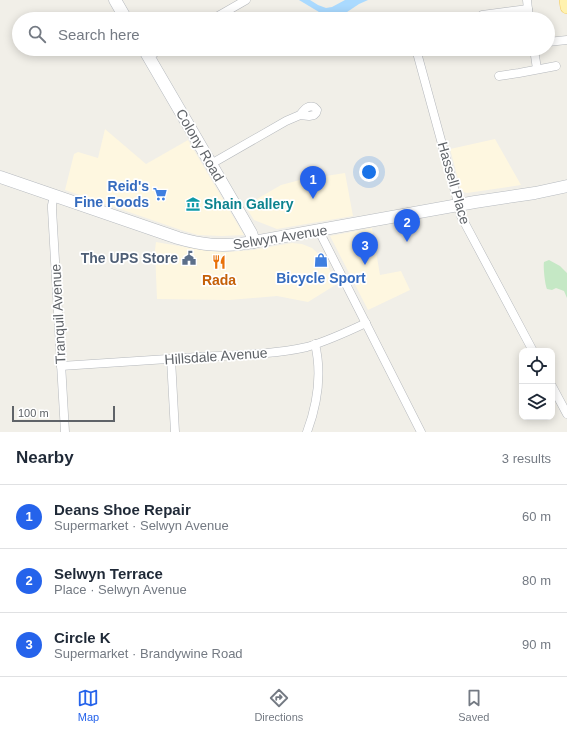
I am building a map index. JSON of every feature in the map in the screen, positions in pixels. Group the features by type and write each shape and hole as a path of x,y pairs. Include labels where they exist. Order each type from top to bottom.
{"main road":[{"path":"566,0 567,7"}],"street":[{"path":"115,0 122,12"},
{"path":"225,12 246,0"},
{"path":"494,12 527,4"},
{"path":"555,41 567,40"},
{"name":"Colony Road","path":"148,56 250,230 254,242"},
{"name":"Hassell Place","path":"418,56 461,216 532,348"},
{"path":"535,56 537,69"},
{"path":"499,76 556,66"},
{"path":"211,164 284,122 300,115"},
{"name":"Selwyn Avenue","path":"0,177 194,242 224,245 254,242 567,186"},
{"name":"Tranquil Avenue","path":"54,196 52,209 66,432"},
{"path":"319,230 421,432"},
{"name":"Hillsdale Avenue","path":"61,366 280,352 315,344 344,334 366,323"},
{"path":"307,432 314,410 317,388 318,364 315,344"},
{"path":"171,359 175,432"},
{"path":"555,392 567,414"}],"shaded area":[{"path":"105,129 146,164 188,140 244,235 198,235 65,190 74,154 78,152 98,158"},
{"path":"495,139 521,185 467,193 463,192 461,190 450,149"},
{"path":"345,173 353,216 277,229 254,220 245,206 281,185 300,180"},
{"path":"372,228 380,275 401,271 410,290 368,310 330,236"},
{"path":"156,242 208,251 227,252 253,250 292,243 302,244 312,248 324,259 337,284 308,302 277,296 229,300 157,299"}],"green space":[{"path":"549,260 560,266 567,273 567,298 564,291 556,288 552,290 547,289 544,262"}],"water":[{"path":"299,0 310,0 326,8 332,7 345,0 368,0 347,12 319,12"}],"place":[{"name":"Reid's Fine Foods","path":"160,194"},
{"name":"Deans Shoe Repair","path":"313,199"},
{"name":"Shain Gallery","path":"193,204"},
{"name":"Selwyn Terrace","path":"407,242"},
{"name":"The UPS Store","path":"189,258"},
{"name":"Bicycle Sport","path":"321,260"},
{"name":"Rada","path":"219,262"},
{"name":"Circle K","path":"365,265"}]}
